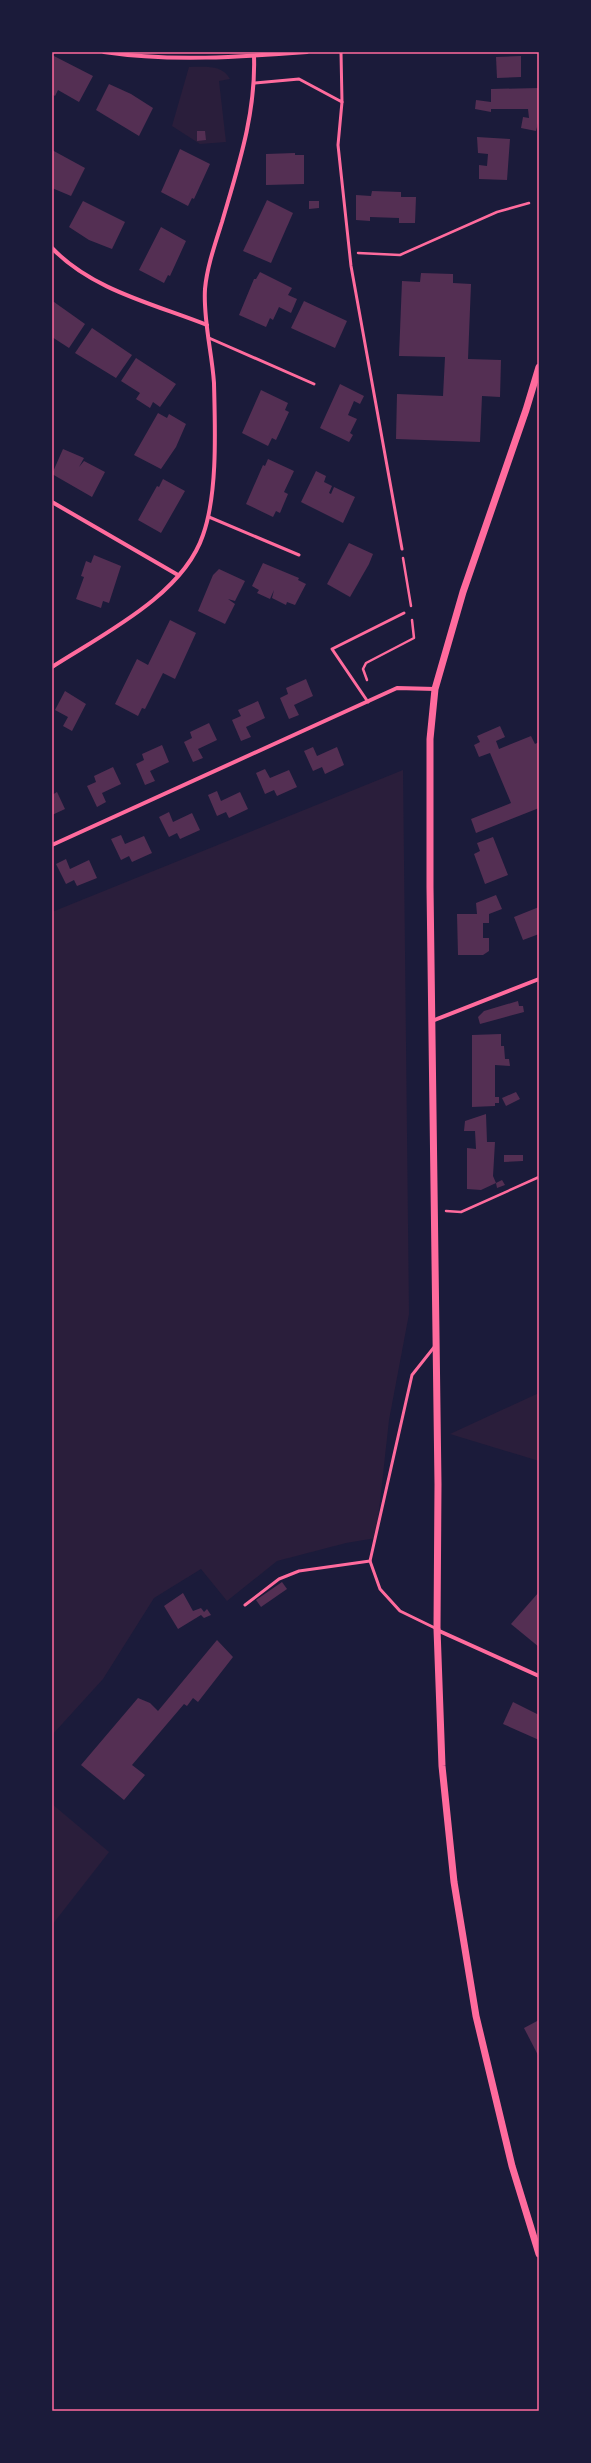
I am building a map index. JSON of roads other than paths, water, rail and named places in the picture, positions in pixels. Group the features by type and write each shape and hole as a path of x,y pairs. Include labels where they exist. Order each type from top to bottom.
{"street":[{"path":"104,52 186,58 254,56 307,52"},
{"path":"226,52 226,57"},
{"path":"52,667 140,610 178,576 197,550 209,517 214,448 214,382 207,325 205,289 211,258 246,140 255,84 254,56"},
{"path":"52,248 68,265 120,292 207,325"},
{"path":"539,367 526,410 463,592 435,689 430,747 438,1484 437,1630 442,1766 463,1940 492,2090 512,2166 539,2254"},
{"path":"52,502 178,576"},
{"path":"52,845 397,688 435,689"},
{"path":"432,1021 539,979"},
{"path":"437,1630 539,1676"}],"lane":[{"path":"341,52 342,102 338,145 350,253 402,549"},
{"path":"255,84 299,79 342,102"},
{"path":"209,338 314,384"},
{"path":"209,517 299,556"},
{"path":"368,702 332,649 404,613"},
{"path":"436,1345 412,1376 370,1561 380,1589 400,1611 437,1630"},
{"path":"245,1605 279,1579 299,1571 370,1561"}]}
